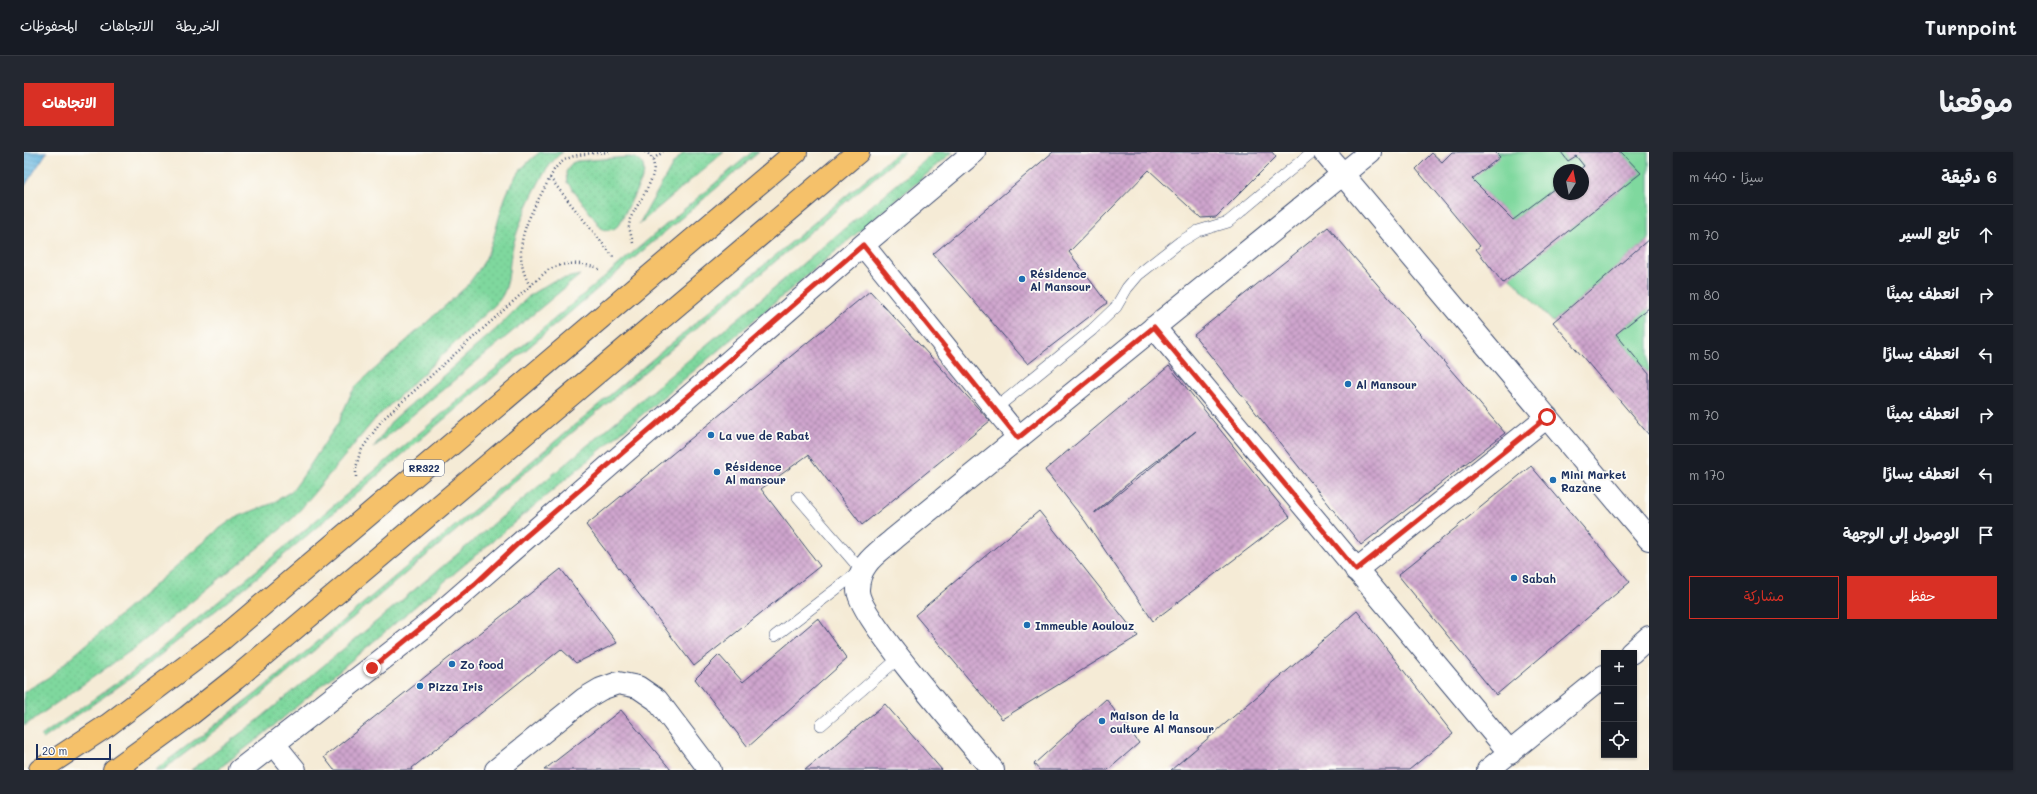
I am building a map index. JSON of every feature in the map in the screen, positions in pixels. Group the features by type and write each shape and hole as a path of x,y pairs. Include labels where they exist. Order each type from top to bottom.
{"main road":[{"name":"RR322","path":"40,770 108,725 221,640 796,152"},
{"path":"114,770 187,717 271,649 858,152"}],"street":[{"path":"240,770 430,622 863,245 974,152"},
{"path":"1324,152 1649,539"},
{"path":"993,770 883,637 864,607 857,591 861,570 885,546 1370,152"},
{"path":"863,245 1018,438"},
{"path":"1154,327 1510,753"},
{"path":"1356,570 1547,417"},
{"path":"1634,650 1649,637"},
{"path":"1488,770 1601,678"},
{"path":"496,770 584,699 601,689 618,683 638,687 657,700 710,770"},
{"path":"274,744 295,770"}],"lane":[{"path":"995,409 1092,330 1116,307 1127,288 1138,275 1180,242 1198,231 1228,222 1312,152"},
{"path":"775,636 861,570 798,497"},
{"path":"821,725 900,657"}],"path":[{"path":"530,286 523,273 520,261 521,243 526,225 550,178 559,163 565,158 580,154 609,152"},
{"path":"633,243 628,227 630,219 653,176 655,164 645,152"},
{"path":"652,159 663,152"},
{"path":"550,178 614,259"},
{"path":"356,477 356,468 360,452 382,420 548,270 558,265 580,263 601,270"}],"green space":[{"path":"540,152 563,152 555,159 538,183 524,215 511,255 506,286 497,303 375,419 295,516 282,528 136,647 24,726 24,692 49,677 219,529 236,517 271,504 293,490 338,423 356,386 466,287 475,275 488,253 510,186 517,174"},
{"path":"724,152 639,224 673,164 683,153"},
{"path":"752,152 759,152 265,571 135,675 43,739 41,736 132,672 262,566"},
{"path":"898,152 905,152 260,696 163,770 155,770 257,693"},
{"path":"935,152 953,152 264,734 217,770 191,770 257,721 557,471"},
{"path":"1495,152 1561,152 1568,161 1576,156 1582,164 1553,164 1553,190 1513,220 1472,179"},
{"path":"1621,152 1649,152 1649,239 1553,322 1510,277 1641,173"},
{"path":"629,157 637,159 642,163 644,169 643,177 620,223 612,229 602,229 567,182 566,172 572,163 577,161"},
{"path":"580,275 373,448 393,420 495,330 530,295 553,281"},
{"path":"1649,308 1649,374 1616,334"}],"water":[{"path":"24,152 47,152 24,187"}],"building":[{"name":"Résidence Al Mansour","path":"1053,152 1272,152 1276,157 1216,217 1201,218 1149,170 1069,252 1107,303 1028,364 933,254"},
{"path":"1452,152 1495,152 1500,157 1472,179 1513,220 1553,190 1553,200 1589,200 1589,164 1582,164 1576,156 1568,161 1561,152 1621,152 1641,173 1503,283 1476,249 1480,246 1416,169 1432,153 1442,162"},
{"name":"Al Mansour","path":"1328,227 1505,433 1361,545 1194,335"},
{"path":"1649,239 1649,308 1616,334 1649,374 1649,435 1553,322"},
{"name":"Résidence Al mansour","path":"870,291 990,421 862,525 808,455 761,489 820,566 694,666 586,525"},
{"path":"1169,366 1290,517 1153,621 1085,521 1045,470","holes":["1196,431 1095,513 1137,476"]},
{"name":"Sabah","path":"1531,466 1630,582 1496,695 1398,575"},
{"name":"Immeuble Aoulouz","path":"1039,511 1138,636 1002,719 915,615"},
{"path":"561,569 617,643 576,663 561,649 412,768 413,770 334,770 324,757"},
{"path":"1357,611 1453,734 1409,770 1171,770"},
{"path":"818,618 847,659 748,747 695,679 719,655 743,682"},
{"name":"Maison de la culture Al Mansour","path":"1106,699 1139,743 1108,770 1039,770 1034,764"},
{"path":"885,704 942,770 805,770"},
{"path":"621,710 671,770 544,770"}],"place":[{"name":"Résidence Al Mansour","path":"1022,279"},
{"name":"Al Mansour","path":"1348,384"},
{"name":"La vue de Rabat","path":"711,435"},
{"name":"Résidence Al mansour","path":"717,472"},
{"name":"Mini Market Razane","path":"1553,480"},
{"name":"Sabah","path":"1514,578"},
{"name":"Immeuble Aoulouz","path":"1027,625"},
{"name":"Zo food","path":"452,664"},
{"name":"Pizza Iris","path":"420,686"},
{"name":"Maison de la culture Al Mansour","path":"1102,721"}],"route":[{"path":"372,668 475,584 524,538 863,245 1018,438 1154,327 1356,570 1547,417"}]}
